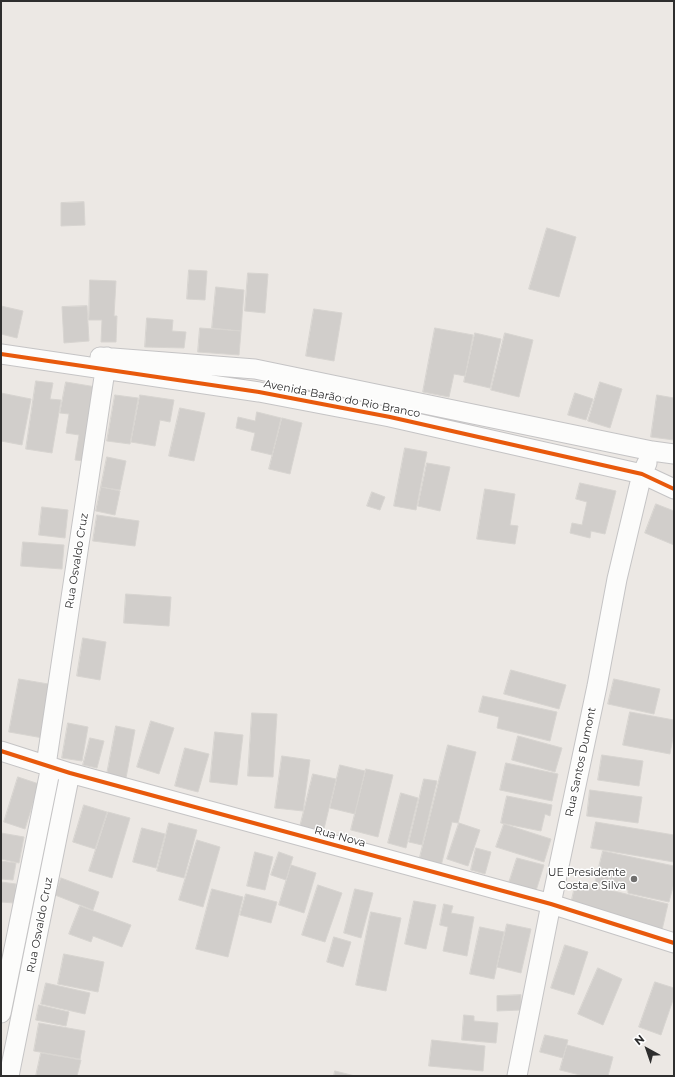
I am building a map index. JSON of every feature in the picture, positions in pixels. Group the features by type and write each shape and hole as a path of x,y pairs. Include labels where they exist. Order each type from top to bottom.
{"street":[{"name":"Avenida Barão do Rio Branco","path":"1,343 29,347 390,417 642,474 674,489"},
{"name":"Avenida Barão do Rio Branco","path":"1,354 106,363 255,369 652,451 674,454"},
{"name":"Rua Osvaldo Cruz","path":"1,1013 48,766 106,363"},
{"name":"Rua Santos Dumont","path":"517,1076 551,904 597,686 617,579 642,474 652,451"},
{"name":"Rua Nova","path":"1,751 70,773 551,904 674,943"},
{"name":"Rua Osvaldo Cruz","path":"9,1076 70,773"}],"building":[{"path":"84,202 85,225 61,226 61,203"},
{"path":"547,228 576,237 559,297 529,289"},
{"path":"189,270 207,271 205,300 187,299"},
{"path":"248,273 268,274 265,313 245,311"},
{"path":"90,280 116,281 114,316 117,316 116,342 101,342 102,320 89,320"},
{"path":"216,287 244,290 241,331 212,328"},
{"path":"1,306 23,311 17,338 1,334"},
{"path":"87,306 89,341 64,343 62,307"},
{"path":"314,309 342,313 334,361 306,356"},
{"path":"147,318 173,320 172,331 186,332 184,348 145,347"},
{"path":"200,328 241,331 239,355 198,352"},
{"path":"435,328 473,335 465,376 454,374 449,397 423,392"},
{"path":"475,333 501,339 490,388 464,382"},
{"path":"505,333 533,340 519,397 491,390"},
{"path":"36,381 53,383 50,399 61,400 52,453 26,449"},
{"path":"66,382 96,387 84,461 75,460 79,435 66,433 69,414 60,413"},
{"path":"600,382 622,389 610,428 588,421"},
{"path":"1,393 31,399 22,445 1,441"},
{"path":"575,393 593,399 586,420 568,415"},
{"path":"115,395 138,398 130,444 107,441"},
{"path":"140,395 174,400 170,422 160,420 155,446 131,442"},
{"path":"657,395 674,398 674,440 651,437"},
{"path":"180,408 205,413 194,461 169,456"},
{"path":"257,412 281,418 272,455 251,450 255,433 236,428 238,417 255,421"},
{"path":"282,418 302,423 290,474 269,469"},
{"path":"405,448 427,452 416,510 394,506"},
{"path":"107,457 126,461 120,490 101,487"},
{"path":"427,463 450,467 440,511 418,506"},
{"path":"580,483 616,491 605,534 591,531 590,538 570,533 572,523 582,525 587,502 576,499"},
{"path":"101,487 120,491 115,515 96,511"},
{"path":"485,489 515,494 510,525 518,526 515,544 477,539"},
{"path":"372,492 385,497 380,510 367,506"},
{"path":"656,504 674,511 674,545 645,533"},
{"path":"42,507 68,510 65,538 39,535"},
{"path":"97,515 139,521 135,546 93,541"},
{"path":"23,542 64,545 62,569 21,566"},
{"path":"126,594 171,597 169,626 124,623"},
{"path":"83,638 106,642 100,680 77,676"},
{"path":"511,670 566,685 559,709 504,694"},
{"path":"19,679 54,685 43,738 9,732"},
{"path":"614,679 660,689 654,714 608,704"},
{"path":"483,696 557,712 550,741 497,728 499,717 479,712"},
{"path":"630,712 674,720 674,732 670,754 623,745"},
{"path":"252,713 277,714 273,777 248,776"},
{"path":"151,721 174,728 159,774 137,767"},
{"path":"68,723 88,727 82,761 62,758"},
{"path":"116,726 135,730 126,778 107,774"},
{"path":"215,732 243,735 237,785 210,782"},
{"path":"518,736 562,748 555,772 512,760"},
{"path":"90,738 104,741 97,768 83,765"},
{"path":"448,745 476,752 458,823 452,822 441,866 419,861"},
{"path":"185,748 209,754 198,792 175,786"},
{"path":"602,755 643,761 639,786 598,780"},
{"path":"282,756 310,760 303,811 275,808"},
{"path":"506,763 558,774 552,801 500,790"},
{"path":"340,765 365,771 355,814 330,808"},
{"path":"366,769 393,775 378,837 351,830"},
{"path":"313,774 336,779 323,833 300,827"},
{"path":"18,777 39,784 25,829 4,822"},
{"path":"424,779 437,781 422,845 409,842"},
{"path":"590,790 642,797 638,823 587,816"},
{"path":"401,793 418,798 406,848 388,843"},
{"path":"507,796 552,805 550,816 545,814 541,831 501,823"},
{"path":"84,805 107,812 95,849 73,842"},
{"path":"108,812 130,818 112,878 89,871"},
{"path":"596,822 674,835 674,862 591,848"},
{"path":"169,823 197,830 184,878 157,871"},
{"path":"459,823 480,830 468,866 447,859"},
{"path":"504,824 551,839 544,862 496,847"},
{"path":"142,828 165,834 156,868 133,862"},
{"path":"1,833 24,837 19,863 1,859"},
{"path":"197,840 220,847 203,907 179,900"},
{"path":"476,848 491,852 485,874 471,870"},
{"path":"603,851 674,866 674,883 669,902 628,893 628,890 595,883"},
{"path":"255,852 273,857 265,890 247,886"},
{"path":"279,852 293,857 286,880 271,875"},
{"path":"517,858 544,865 535,894 508,886"},
{"path":"1,861 16,863 13,880 1,879"},
{"path":"291,865 316,873 304,913 279,905"},
{"path":"61,878 99,892 93,910 55,895"},
{"path":"1,882 16,884 14,903 1,902"},
{"path":"576,882 668,904 662,930 570,908"},
{"path":"318,885 342,893 325,942 302,935"},
{"path":"212,889 243,897 228,957 196,949"},
{"path":"355,889 373,893 361,938 344,933"},
{"path":"246,894 277,902 271,923 240,915"},
{"path":"414,901 436,905 426,949 405,944"},
{"path":"444,904 453,906 451,913 474,917 467,956 443,951 448,927 440,925"},
{"path":"80,906 131,925 122,947 93,936 91,942 69,934"},
{"path":"371,912 401,918 386,991 356,985"},
{"path":"507,924 531,929 521,973 497,967"},
{"path":"480,927 504,932 494,979 470,974"},
{"path":"334,937 351,942 343,967 327,962"},
{"path":"565,945 588,952 574,995 551,988"},
{"path":"64,954 104,962 98,992 58,984"},
{"path":"598,968 622,979 603,1025 578,1014"},
{"path":"655,982 674,988 674,997 661,1035 639,1027"},
{"path":"46,983 90,993 85,1014 41,1004"},
{"path":"521,995 521,1010 497,1011 497,996"},
{"path":"39,1005 69,1012 66,1026 36,1020"},
{"path":"464,1015 474,1016 474,1021 498,1023 496,1043 462,1040"},
{"path":"39,1023 85,1031 80,1059 34,1051"},
{"path":"545,1035 568,1040 563,1058 540,1052"},
{"path":"432,1040 485,1046 483,1071 429,1066"},
{"path":"567,1045 613,1057 608,1076 584,1076 560,1070"},
{"path":"41,1053 81,1060 77,1076 36,1076"},
{"path":"335,1071 355,1076 334,1076"}],"cycle path":[{"path":"1,354 259,392 390,417 642,474 674,489"},
{"path":"1,751 70,773 551,904 674,943"}],"place":[{"name":"UE Presidente Costa e Silva","path":"634,879"}]}
